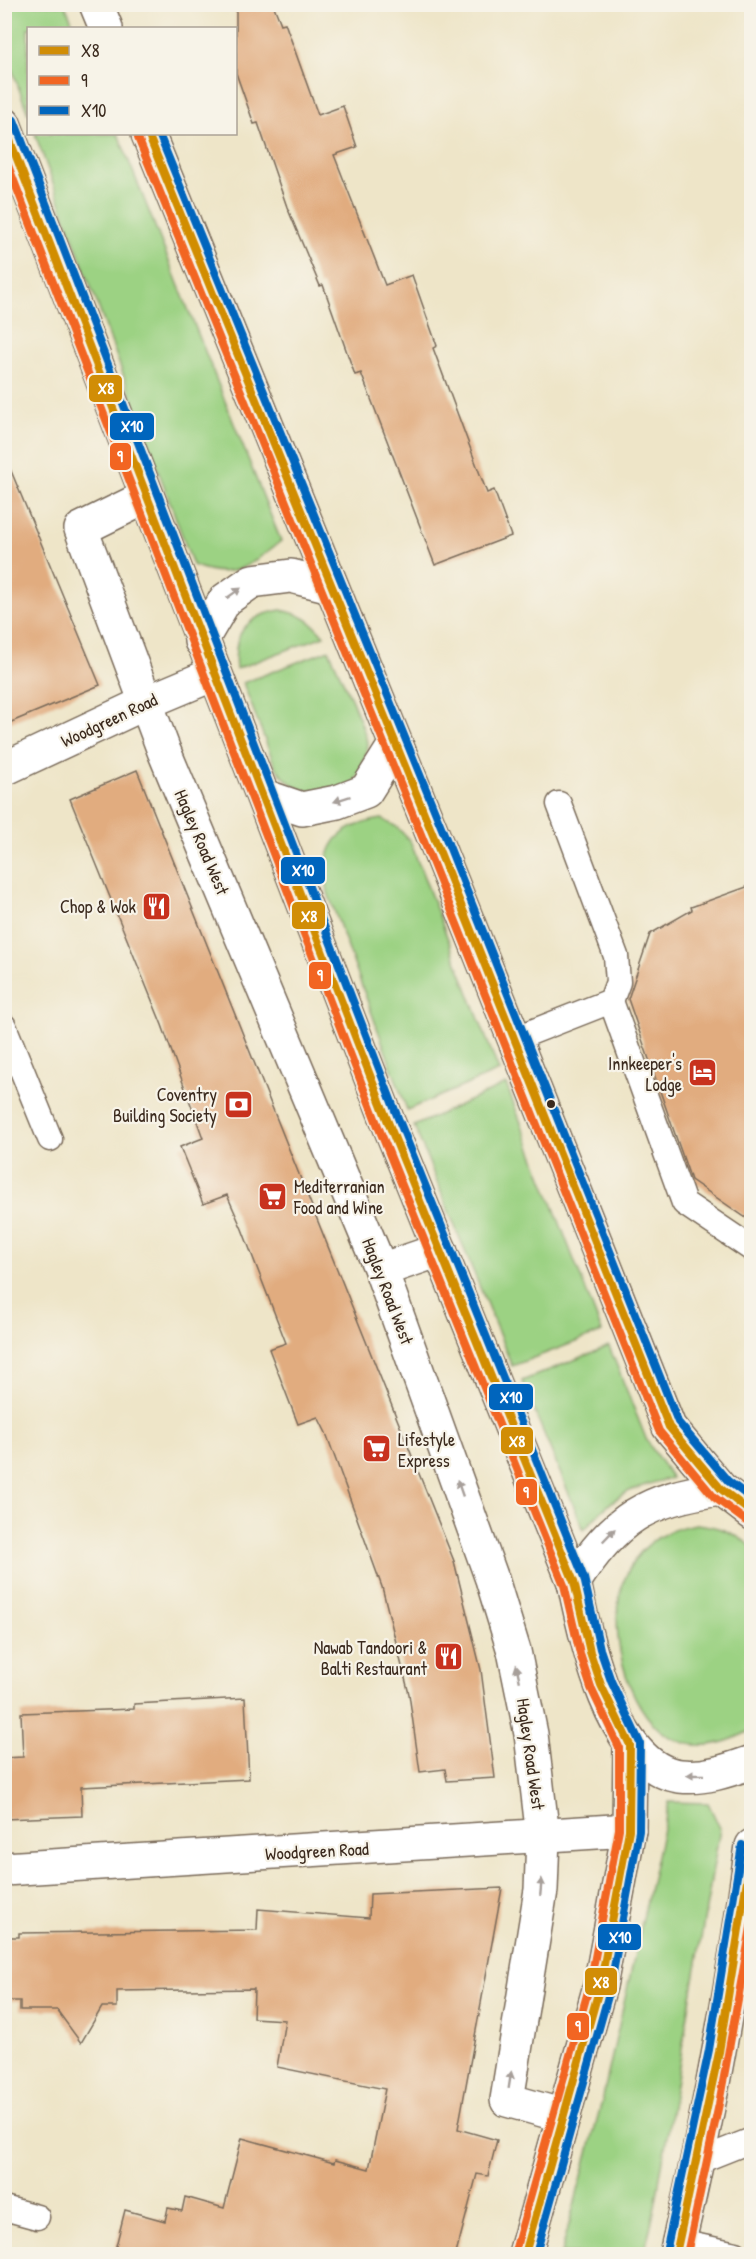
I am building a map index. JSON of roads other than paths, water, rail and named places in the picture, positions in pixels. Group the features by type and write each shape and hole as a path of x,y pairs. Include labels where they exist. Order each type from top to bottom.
{"main road":[{"path":"96,4 106,27"},
{"path":"4,124 201,641 264,796 440,1250 574,1582 590,1652 601,1686 630,1744 658,1768 679,1776 709,1775 752,1762"},
{"path":"148,135 669,1427 721,1489 752,1513"},
{"name":"Hagley Road West","path":"146,497 81,529 145,703 381,1270 492,1579 514,1651 531,1734 543,1837 541,1890 507,2100 564,2116"},
{"path":"201,641 225,600 252,581 291,576 331,586"},
{"name":"Woodgreen Road","path":"4,769 145,703 214,674"},
{"path":"264,796 303,809 366,791 395,745"},
{"path":"381,1270 440,1250"},
{"path":"574,1582 592,1554 625,1520 682,1494 721,1489"},
{"path":"525,2254 600,1986 629,1830 630,1744"},
{"name":"Woodgreen Road","path":"4,1869 629,1830"},
{"path":"677,2248 699,2161 739,1938 752,1846"}],"lane":[{"path":"559,804 616,956 618,982 611,1002 684,1203 752,1249"},
{"path":"514,1039 611,1002"},
{"path":"4,1026 50,1139"},
{"path":"699,2161 752,2140"},
{"path":"4,2208 37,2217"},
{"path":"677,2248 736,2254"}],"place":[{"name":"Chop & Wok","path":"157,906"},
{"name":"Innkeeper's Lodge","path":"703,1073"},
{"name":"Coventry Building Society","path":"238,1104"},
{"name":"Mediterranian Food and Wine","path":"273,1196"},
{"name":"Lifestyle Express","path":"377,1449"},
{"name":"Nawab Tandoori & Balti Restaurant","path":"448,1657"}]}
